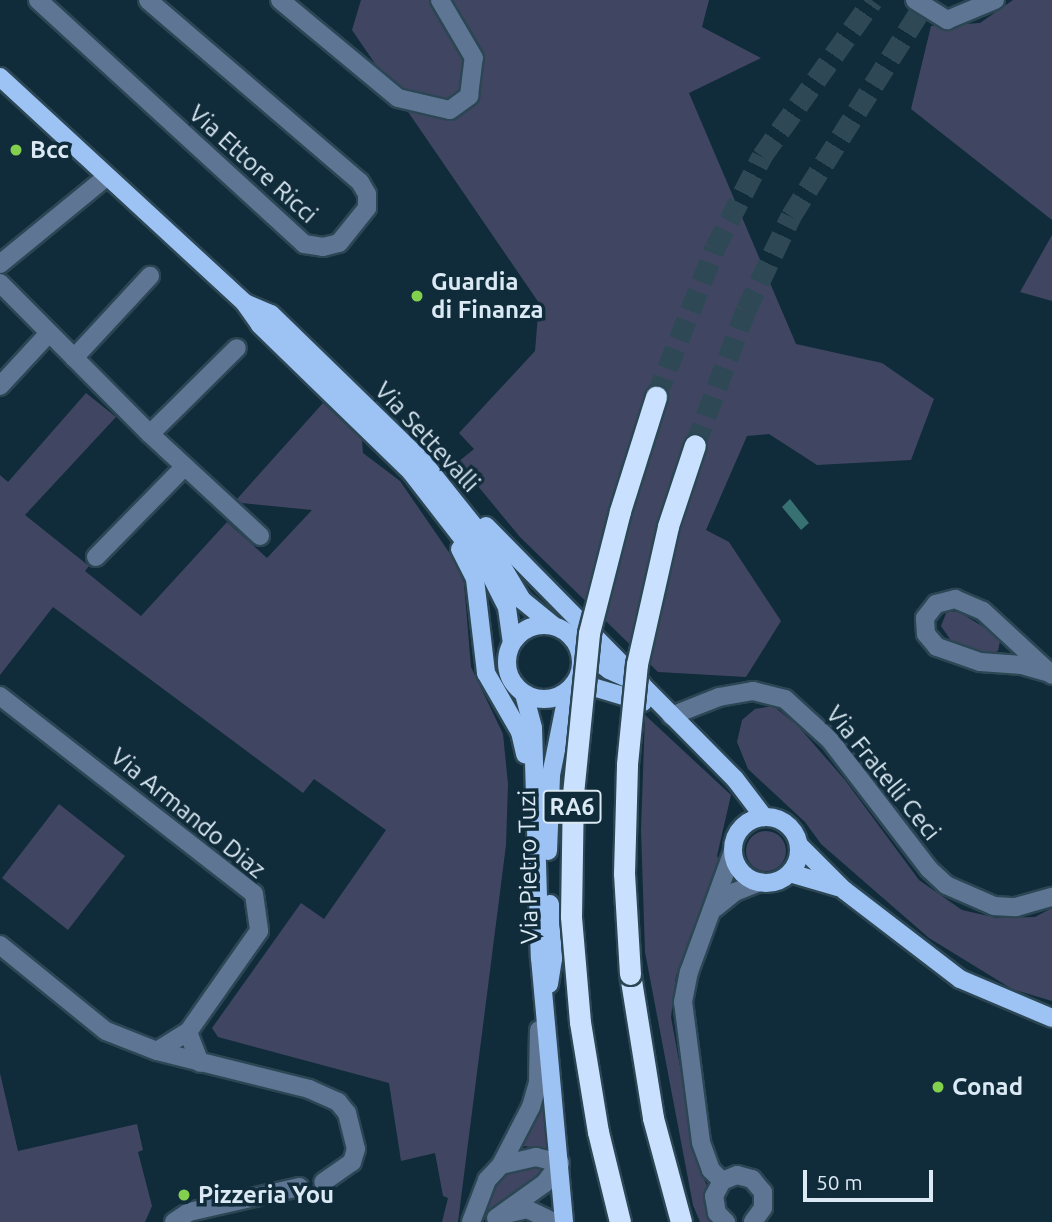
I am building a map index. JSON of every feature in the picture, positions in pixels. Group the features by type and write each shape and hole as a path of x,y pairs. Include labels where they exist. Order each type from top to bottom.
{"highway":[{"name":"RA6","path":"620,1222 598,1132 580,1022 571,916 572,806 589,634 620,511 656,397"},
{"name":"RA6","path":"678,1214 639,1044 624,873 627,764 637,664 668,526 695,445"},
{"path":"678,1214 690,1222"}],"main road":[{"name":"Via Settevalli","path":"0,77 105,178 244,302 271,314 490,546 522,600 553,625"},
{"name":"Via Settevalli","path":"417,467 490,574 507,608 512,642"},
{"path":"417,467 642,685 741,786 764,817"},
{"path":"417,467 475,579 481,654 495,693 520,732 537,855"},
{"path":"579,648 581,671 572,686 547,700 524,694 509,676 507,664 512,642 530,627 553,625 573,638 579,648 609,670 642,685"},
{"path":"572,686 667,713"},
{"name":"Via Pietro Tuzi","path":"546,1001 553,959 548,859 551,775 572,686"},
{"name":"Via Pietro Tuzi","path":"524,694 533,728 538,887 564,1222"},
{"path":"741,786 743,826 733,851 741,872 760,882 776,882 790,873 799,845"},
{"path":"743,826 764,817 783,821 799,845 844,890 960,979 1052,1018"},
{"path":"790,873 844,890"}],"street":[{"name":"Via Ettore Ricci","path":"38,0 304,244 311,247 339,243 367,208 360,181 148,0"},
{"path":"280,0 398,98 450,110 469,96 474,58 440,0"},
{"path":"915,0 947,20 995,0"},
{"path":"0,264 105,178"},
{"path":"74,358 150,276"},
{"path":"0,283 150,435 260,536"},
{"path":"0,386 50,333"},
{"path":"150,435 237,348"},
{"path":"96,557 184,467"},
{"path":"955,599 983,611 1051,674 1022,665 980,662 937,647 926,634 925,618 936,604 955,599"},
{"name":"Via Fratelli Ceci","path":"667,713 719,697 753,691 785,699 831,740 946,885 995,906 1016,907 1052,897"},
{"name":"Via Armando Diaz","path":"0,696 254,894 259,931 188,1032 156,1051"},
{"path":"722,1181 711,1170 701,1142 682,1002 689,972 716,908 733,851"},
{"path":"716,908 735,892 760,882"},
{"path":"471,1222 486,1180 501,1166 531,1107 538,1082 538,887"},
{"path":"0,945 106,1031 156,1051 309,1089 338,1102 347,1113 356,1149 352,1162 323,1182"},
{"path":"188,1032 200,1062"},
{"path":"493,1220 545,1183 560,1163 536,1157 501,1166"},
{"path":"726,1222 714,1205 722,1181 737,1175 759,1185 764,1200 757,1220"},
{"path":"174,1222 189,1212 299,1188"},
{"path":"493,1220 527,1209 554,1222"}],"shaded area":[{"path":"361,0 441,0 484,57 447,0 709,0 702,27 761,58 689,93 796,344 882,363 934,399 911,460 817,465 769,434 747,436 706,530 729,542 781,621 746,677 658,672 520,537 458,462 474,449 459,433 535,351 539,303 352,30"},
{"path":"1013,0 1052,0 1052,220 911,109 931,26 980,23"},
{"path":"1052,235 1052,301 1020,292"},
{"path":"86,393 116,417 25,515 89,566 85,571 141,616 227,522 267,558 312,510 242,503 237,499 323,403 362,440 363,453 400,481 455,561 464,583 471,667 503,734 508,784 506,845 458,1222 442,1222 448,1198 443,1196 435,1153 401,1161 389,1083 218,1037 212,1028 301,903 324,919 386,830 314,779 303,793 53,607 0,675 0,475 8,482"},
{"path":"790,499 809,523 801,530 782,507"},
{"path":"947,611 959,612 995,634 1000,641 998,651 987,655 954,645 941,626"},
{"path":"773,706 797,725 845,780 919,880 962,910 997,918 1035,917 1052,908 1052,1001 1012,989 929,938 821,844 805,822 748,769 737,742 742,720 755,709"},
{"path":"645,715 731,795 717,856 720,862 676,976 671,1017 698,1166 708,1188 706,1214 714,1222 700,1222 693,1205 645,952 641,830"},
{"path":"59,804 125,856 68,930 2,878"},
{"path":"766,831 780,837 786,851 780,865 766,871 752,865 746,851 752,837"},
{"path":"0,1073 18,1151 137,1124 143,1150 138,1152 152,1206 145,1222 0,1222"},
{"path":"544,1084 552,1149 522,1146 538,1111"},
{"path":"516,1165 540,1166 543,1172 481,1222 474,1222 496,1177"}],"tunnel":[{"path":"656,397 715,248 762,156 873,0"},
{"path":"695,445 746,310 791,216 927,0"}],"place":[{"name":"Bcc","path":"16,150"},
{"name":"Guardia di Finanza","path":"417,296"},
{"name":"Conad","path":"938,1087"},
{"name":"Pizzeria You","path":"184,1195"}]}
